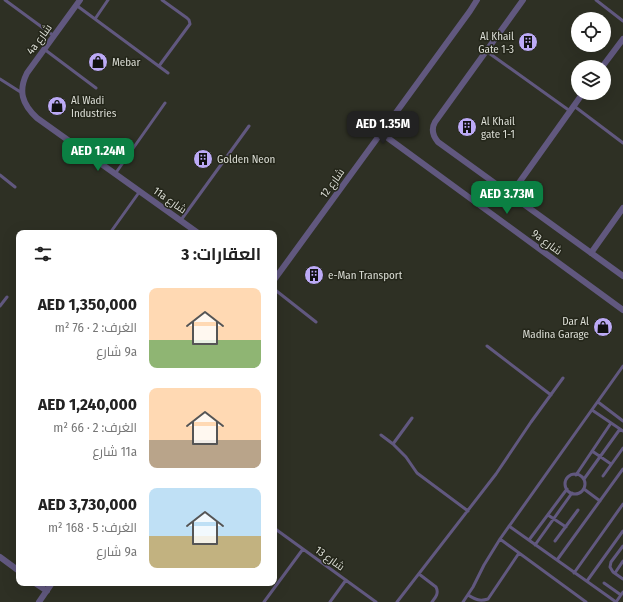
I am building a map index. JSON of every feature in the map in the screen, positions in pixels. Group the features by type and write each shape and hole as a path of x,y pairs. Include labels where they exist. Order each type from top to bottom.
{"street":[{"name":"شارع 12","path":"277,276 477,0"},
{"path":"523,0 435,122 433,125 433,132 438,142 623,276"},
{"name":"4a شارع","path":"22,93 23,83 27,73 78,3"},
{"path":"607,60 623,39"},
{"name":"11a شارع","path":"22,93 25,104 37,118 194,230"},
{"path":"511,194 578,100"},
{"name":"9a شارع","path":"381,133 623,310"},
{"path":"591,253 623,208"},
{"path":"0,557 16,569"},
{"path":"39,586 46,591"},
{"path":"39,602 50,586"}],"lane":[{"path":"5,0 54,36"},
{"path":"95,19 108,0"},
{"path":"159,66 190,24 187,18 162,0"},
{"path":"596,0 623,21"},
{"path":"78,3 95,19 168,73"},
{"path":"44,49 96,88"},
{"path":"486,51 623,143"},
{"path":"0,79 22,93"},
{"path":"116,174 166,103"},
{"path":"180,220 249,126"},
{"path":"0,175 15,187"},
{"path":"112,230 140,191"},
{"path":"277,291 316,322"},
{"path":"0,306 7,297"},
{"path":"488,346 550,395"},
{"path":"463,602 500,539 623,366"},
{"path":"397,602 507,459 530,422 563,378"},
{"path":"598,402 622,419"},
{"path":"584,479 579,475 572,475 567,480 567,489 572,493 579,494 584,489 584,479 621,430 592,410"},
{"path":"393,444 412,418"},
{"path":"576,475 611,423"},
{"path":"381,435 393,444 408,460 417,473 468,511"},
{"path":"603,476 623,448"},
{"path":"592,451 611,464"},
{"path":"557,560 623,469"},
{"path":"529,540 567,489"},
{"path":"584,489 600,501"},
{"path":"535,545 572,493"},
{"path":"574,573 623,504"},
{"path":"555,541 578,510"},
{"path":"548,515 566,527"},
{"path":"509,526 616,602 622,593 604,582"},
{"name":"شارع 13","path":"277,530 376,602"},
{"path":"587,581 623,531"},
{"path":"500,539 586,602"},
{"path":"623,546 610,565 611,570 623,579"},
{"path":"277,584 303,549"},
{"path":"468,595 477,600 488,599 519,553"},
{"path":"615,573 623,561"},
{"path":"419,574 436,587 437,595 432,602"},
{"path":"330,602 346,580"},
{"path":"264,602 276,586"}],"place":[{"name":"Al Khail Gate 1-3","path":"528,42"},
{"name":"Mebar","path":"98,62"},
{"name":"Al Wadi Industries","path":"57,106"},
{"name":"Al Khail gate 1-1","path":"467,127"},
{"name":"Golden Neon","path":"203,159"},
{"name":"e-Man Transport","path":"314,275"},
{"name":"Dar Al Madina Garage","path":"603,327"}]}
